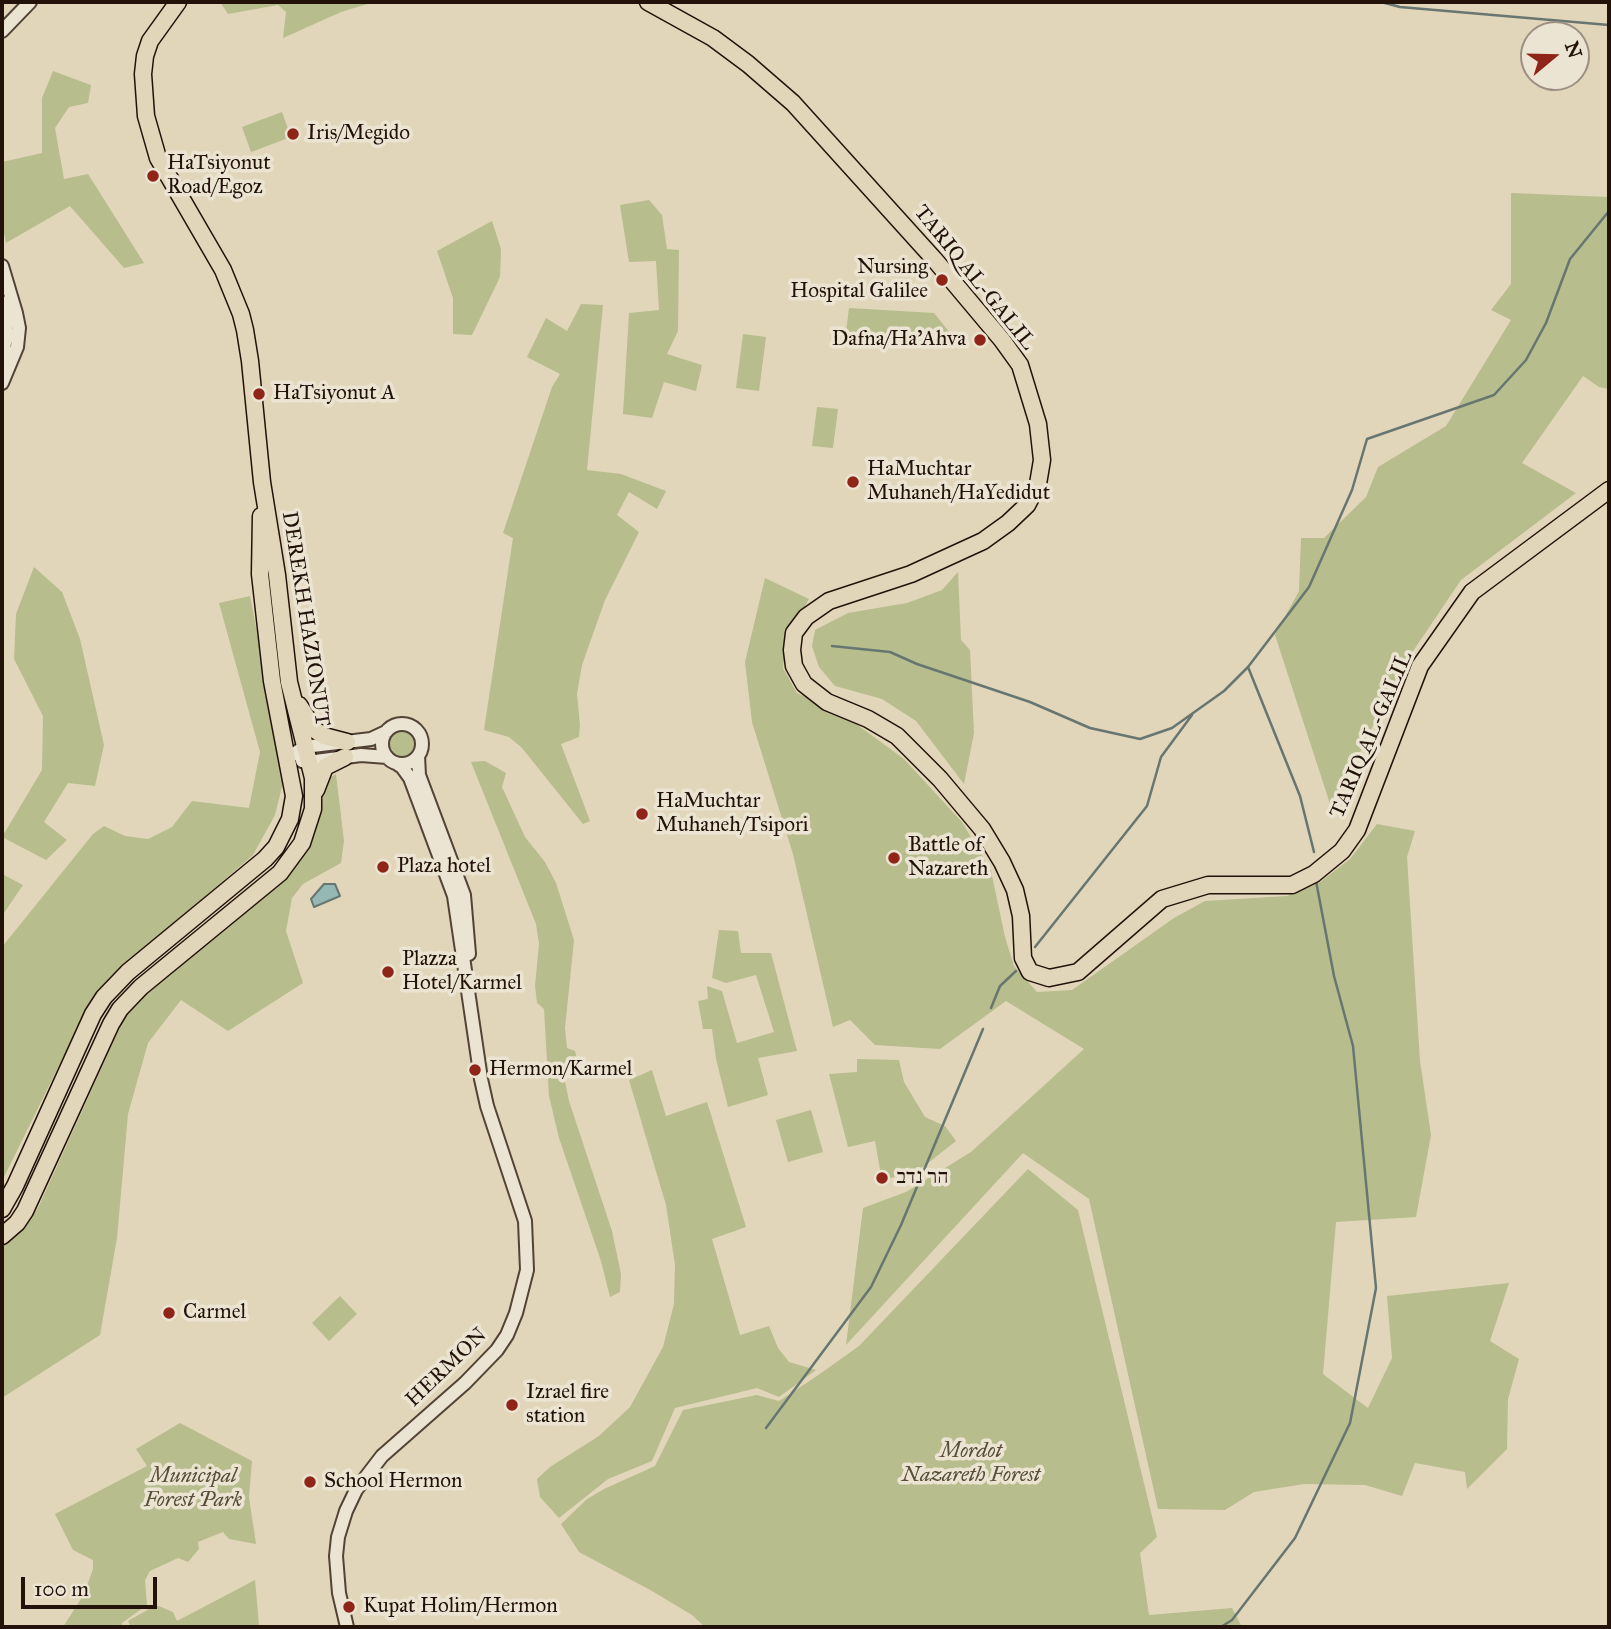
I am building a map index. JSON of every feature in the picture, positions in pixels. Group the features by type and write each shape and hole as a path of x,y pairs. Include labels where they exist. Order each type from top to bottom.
{"main road":[{"name":"DEREKH HAZIONUT","path":"2,1236 17,1223 25,1210 120,1009 141,987 280,873 302,843 309,826 315,796 291,690 262,482 250,361 241,314 223,270 164,171 148,130 143,74 145,56 150,41 178,2"},
{"name":"TARIQ AL-GALIL","path":"648,2 713,38 793,103 934,259 1020,365 1038,424 1042,460 1038,484 1027,505 983,541 911,574 829,601 806,617 794,633 792,650 794,666 804,684 827,702 868,719 897,736 940,779 982,829 1015,890 1021,916 1023,958 1030,972 1049,978 1078,972 1162,899 1208,885 1292,885 1314,874 1342,851 1357,830 1420,666 1472,592 1609,490"},
{"name":"DEREKH HAZIONUT","path":"2,1209 93,1014 104,997 128,972 250,874 276,847 284,834 295,796 272,681 260,574 262,482"},
{"path":"291,690 315,730 346,750 325,767 315,796"}],"street":[{"path":"2,18 17,2"},
{"path":"2,31 30,2"},
{"path":"2,266 19,328 17,347 2,383"},
{"path":"2,302 7,334 2,357"},
{"path":"288,758 346,750 401,724 412,727 422,740 418,756 408,763 346,750"},
{"path":"386,732 382,745 391,760"},
{"name":"HERMON","path":"418,756 419,775 464,895 470,942 469,993"},
{"name":"HERMON","path":"347,1627 339,1593 336,1556 338,1537 356,1490 382,1455 465,1383 497,1350 516,1314 527,1270 525,1221 487,1106 450,883 410,778 402,767 391,760"}],"green space":[{"path":"220,2 374,2 341,12 283,38 286,12 278,5 228,14"},
{"path":"53,71 91,85 88,103 69,107 55,128 64,179 88,174 144,263 124,268 70,206 6,243 2,223 2,162 42,153 42,98"},
{"path":"282,112 291,137 251,152 242,127"},
{"path":"1511,193 1609,197 1609,389 1599,387 1583,376 1522,463 1576,493 1461,580 1399,672 1332,810 1275,635 1299,591 1301,538 1324,538 1366,497 1378,467 1446,426 1511,320 1491,310 1511,284"},
{"path":"649,200 662,215 667,249 679,250 678,331 667,354 702,365 696,391 664,382 652,418 623,414 629,313 659,310 656,261 629,262 620,205"},
{"path":"492,221 501,249 500,277 472,335 453,334 453,298 437,251"},
{"path":"581,304 603,305 587,470 621,474 666,491 657,509 629,492 617,515 639,532 605,600 582,665 577,694 579,737 561,744 590,821 583,824 522,748 509,737 484,730 513,538 503,533 552,387 560,374 527,357 546,318 567,331"},
{"path":"849,308 934,313 958,343 846,332"},
{"path":"743,334 766,337 759,391 736,388"},
{"path":"817,407 838,409 833,448 812,446"},
{"path":"34,567 62,592 80,639 104,745 95,786 68,783 44,822 67,840 46,860 2,837 42,770 43,716 14,659 16,614"},
{"path":"958,572 961,640 970,650 974,733 964,784 916,721 882,699 835,686 819,667 812,646 815,630 848,613 907,603 942,590"},
{"path":"765,578 809,599 786,639 783,668 797,693 840,712 904,759 962,822 991,871 1014,966 1037,992 1072,990 1174,918 1205,901 1287,896 1320,882 1350,859 1377,824 1415,831 1407,857 1420,1061 1431,1135 1416,1217 1336,1222 1323,1374 1368,1408 1392,1358 1387,1296 1509,1283 1490,1341 1519,1359 1508,1399 1507,1449 1467,1489 1465,1472 1415,1463 1402,1496 1365,1485 1304,1484 1254,1492 1225,1510 1158,1509 1089,1199 1023,1153 846,1345 863,1208 906,1192 971,1152 1084,1049 1006,1001 940,1049 875,1045 850,1020 833,1027 793,854 752,722 745,662"},
{"path":"250,596 285,775 275,815 253,855 121,969 85,1013 2,1181 2,947 93,834 104,826 125,836 148,839 172,827 192,801 249,808 260,752 219,603"},
{"path":"402,731 411,735 415,744 411,753 402,757 393,753 389,744 393,735"},
{"path":"485,761 506,773 502,787 525,837 545,862 556,883 574,940 565,1028 567,1048 575,1051 580,1070 564,1077 569,1101 612,1231 621,1274 620,1292 610,1297 601,1261 559,1138 549,1096 544,1009 537,1003 535,986 539,944 536,924 471,762"},
{"path":"336,774 344,841 341,863 303,884 292,898 286,931 303,983 228,1031 181,1000 148,1043 128,1114 117,1238 100,1335 2,1398 2,1245 24,1228 38,1208 126,1014 147,990 280,885 296,867 313,839 322,809 324,782"},
{"path":"2,874 23,885 2,916"},
{"path":"719,930 738,931 741,953 771,953 797,1051 758,1058 768,1095 728,1107 716,1059 712,1029 703,1029 698,1001 708,999 707,986 722,991 737,1043 774,1032 756,975 726,983 712,978"},
{"path":"857,1059 899,1060 904,1082 925,1117 945,1126 956,1141 923,1167 882,1181 875,1141 848,1147 829,1074 857,1072"},
{"path":"652,1070 666,1116 707,1102 746,1227 712,1239 740,1335 769,1326 778,1348 789,1362 816,1370 779,1397 757,1388 675,1408 652,1461 608,1479 559,1518 540,1497 537,1479 550,1467 599,1436 630,1407 663,1347 674,1304 675,1265 666,1205 629,1080"},
{"path":"811,1110 823,1152 788,1162 776,1120"},
{"name":"Mordot Nazareth Forest","path":"1028,1169 1078,1210 1157,1537 1140,1553 1149,1615 1232,1608 1242,1627 705,1627 692,1615 652,1591 579,1552 561,1524 587,1499 655,1466 683,1410 757,1395 779,1401 817,1376 859,1346"},
{"path":"340,1296 357,1314 329,1341 312,1323"},
{"name":"Municipal Forest Park","path":"180,1423 252,1461 249,1497 256,1544 229,1539 223,1532 198,1542 199,1549 188,1562 178,1558 150,1571 145,1580 147,1605 122,1623 122,1627 63,1627 84,1594 93,1569 93,1560 73,1550 55,1514 147,1466 136,1449"},
{"path":"255,1580 259,1625 255,1627 131,1627 128,1621 156,1605 173,1612 177,1621"}],"water":[{"path":"324,884 335,884 340,896 314,907 311,899"}],"waterway":[{"path":"1381,2 1400,7 1609,25"},
{"path":"832,646 890,652 917,664 1030,702 1090,728 1140,739 1172,728 1224,691 1248,667 1309,587 1352,490 1367,439 1494,395 1526,360 1546,323 1570,259 1609,211"},
{"path":"1248,667 1300,796 1314,852"},
{"path":"1035,947 1147,806 1161,757 1192,715"},
{"path":"1221,1627 1232,1620 1295,1538 1350,1423 1376,1288 1353,1046 1334,976 1316,881"},
{"path":"991,1008 1000,986 1016,971"},
{"path":"766,1428 871,1287 901,1225 983,1029"}],"place":[{"name":"Iris/Megido","path":"293,134"},
{"name":"HaTsiyonut Road/Egoz","path":"153,176"},
{"name":"Nursing Hospital Galilee","path":"942,280"},
{"name":"Dafna/Ha'Ahva","path":"980,340"},
{"name":"HaTsiyonut A","path":"259,394"},
{"name":"HaMuchtar Muhaneh/HaYedidut","path":"853,482"},
{"name":"HaMuchtar Muhaneh/Tsipori","path":"642,814"},
{"name":"Battle of Nazareth","path":"894,858"},
{"name":"Plaza hotel","path":"383,867"},
{"name":"Plazza Hotel/Karmel","path":"388,972"},
{"name":"Hermon/Karmel","path":"475,1070"},
{"name":"הר נדב","path":"882,1178"},
{"name":"Carmel","path":"169,1313"},
{"name":"Izrael fire station","path":"512,1405"},
{"name":"School Hermon","path":"310,1482"},
{"name":"Kupat Holim/Hermon","path":"349,1607"}]}
